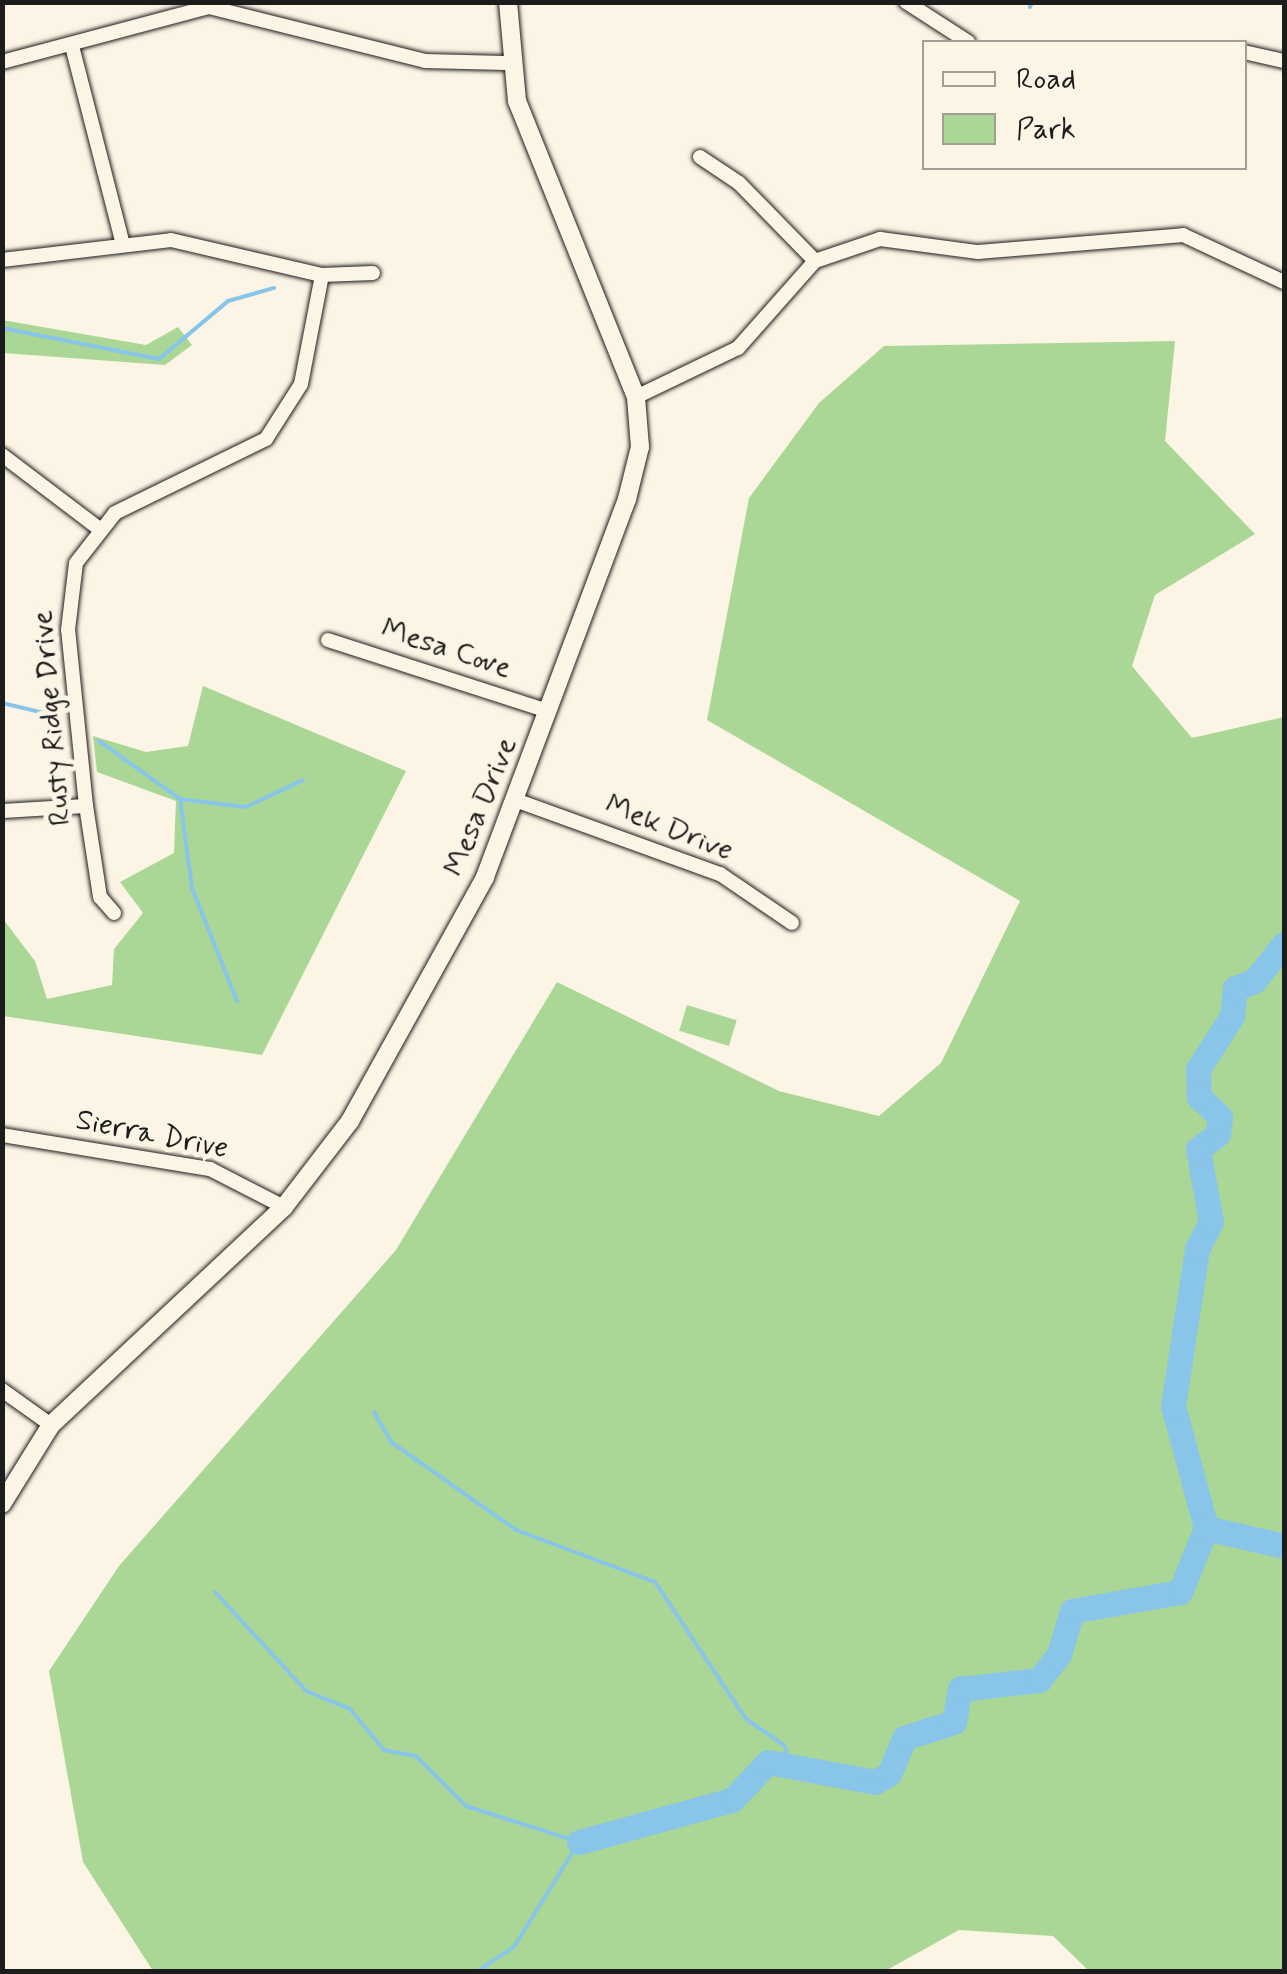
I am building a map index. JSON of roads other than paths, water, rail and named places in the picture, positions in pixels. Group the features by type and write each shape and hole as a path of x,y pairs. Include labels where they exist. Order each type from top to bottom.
{"street":[{"name":"Mesa Drive","path":"2,1504 51,1424 284,1206 379,1072 518,800 635,475 636,397 506,63 508,2"},
{"path":"906,2 965,40"},
{"path":"2,62 72,46 172,10 209,5 426,61 506,63"},
{"path":"72,46 123,244"},
{"path":"1247,53 1284,61"},
{"path":"700,158 739,184 815,262"},
{"path":"636,397 738,348 815,262 880,239 978,252 1155,232 1200,241 1284,282"},
{"path":"2,260 171,240 322,275 373,273"},
{"name":"Rusty Ridge Drive","path":"114,913 100,897 86,806 68,587 98,528 134,500 266,439 301,384 322,275"},
{"path":"2,455 98,528"},
{"name":"Mesa Cove","path":"328,640 548,711"},
{"name":"Mek Drive","path":"518,800 720,874 792,923"},
{"path":"2,811 86,806"},
{"name":"Sierra Drive","path":"2,1135 210,1169 284,1206"},
{"path":"2,1390 51,1424"}],"waterway":[{"path":"1030,7 1032,2"},
{"path":"2,328 159,359 228,301 274,288"},
{"path":"2,703 57,716"},
{"path":"99,741 180,799 192,888 237,1001"},
{"path":"180,799 246,807 303,780"},
{"path":"1206,1528 1173,1406 1197,1249 1211,1222 1198,1149 1218,1134 1220,1117 1199,1097 1198,1069 1232,1016 1235,988 1254,981 1284,944"},
{"path":"374,1412 391,1442 516,1530 655,1582 746,1719 784,1745 792,1767"},
{"path":"579,1842 732,1800 768,1762 875,1782 889,1774 904,1738 954,1722 960,1689 1039,1680 1059,1654 1072,1611 1180,1592 1206,1528 1284,1546"},
{"path":"215,1592 306,1691 350,1709 384,1750 416,1756 466,1806 579,1842 514,1947 476,1972"}]}
